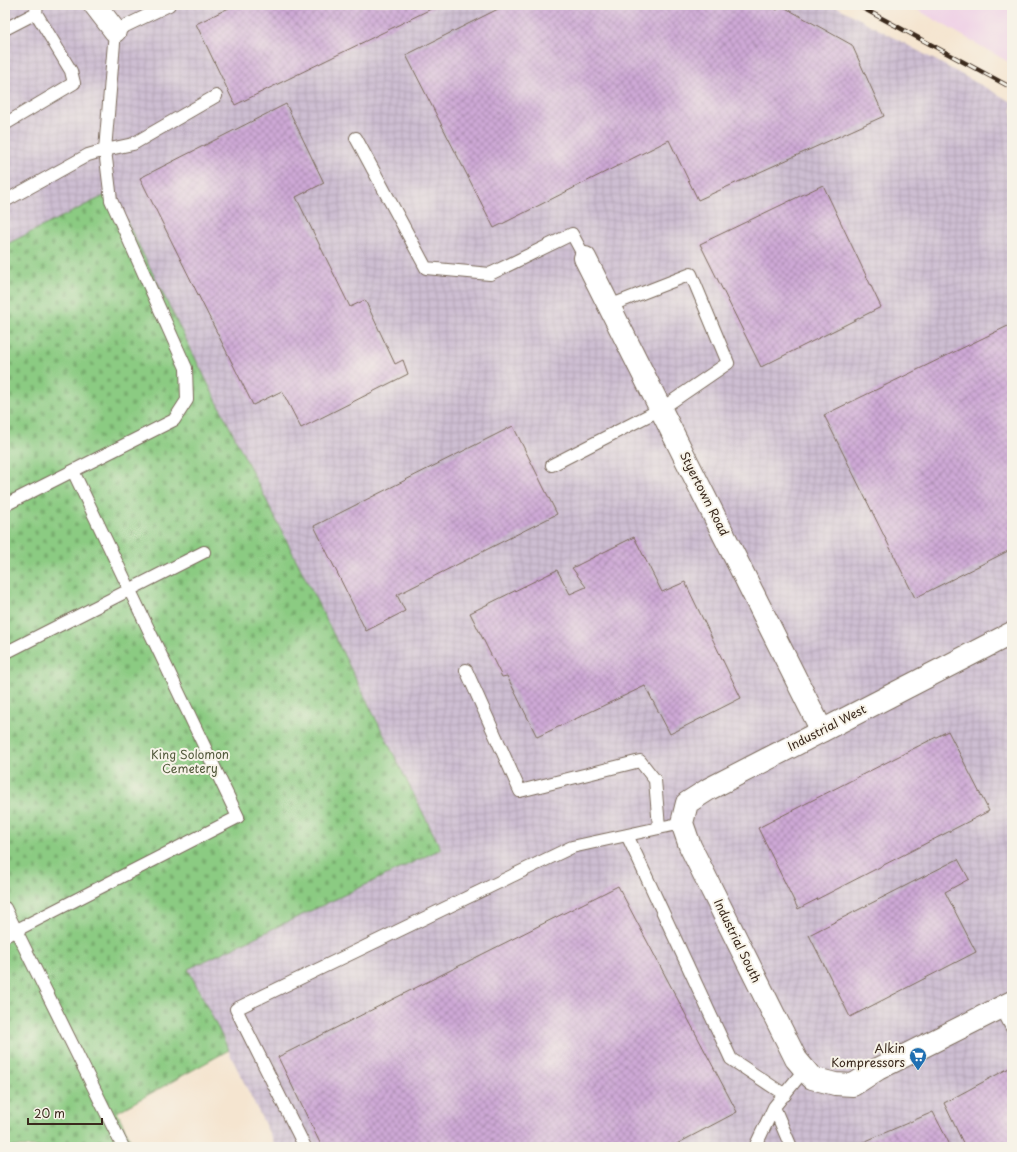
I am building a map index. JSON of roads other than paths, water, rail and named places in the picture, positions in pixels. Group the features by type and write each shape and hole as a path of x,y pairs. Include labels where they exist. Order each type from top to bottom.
{"street":[{"path":"95,5 115,31"},
{"name":"Styertown Road","path":"585,258 822,731"},
{"name":"Industrial West","path":"682,822 687,804 709,789 1012,633"},
{"name":"Industrial South","path":"682,822 692,850 782,1033 796,1059 805,1070"},
{"path":"805,1070 812,1078 834,1084 853,1085 878,1069 1007,1005"}],"lane":[{"path":"5,505 174,420 187,400 186,368 111,200 105,150 115,31 169,5"},
{"path":"5,29 37,9 71,71 74,83 5,124"},
{"path":"5,201 88,155 133,144 216,96"},
{"path":"356,138 426,268 490,274 572,234 585,258"},
{"path":"552,465 661,409 728,363 691,274 609,306"},
{"path":"5,936 238,818 73,471"},
{"path":"5,653 204,552"},
{"path":"466,670 520,791 640,761 655,780 659,828"},
{"path":"305,1147 236,1010 572,847 682,822"},
{"path":"627,835 731,1059 784,1095"},
{"path":"5,908 123,1147"},
{"path":"1007,1005 1012,1028"},
{"path":"755,1147 774,1107 805,1070"},
{"path":"774,1107 791,1147"}],"railway":[{"path":"857,5 1012,88"}],"place":[{"name":"Alkin Kompressors","path":"918,1071"}],"park label":[{"name":"King Solomon Cemetery","path":"190,762"}]}
